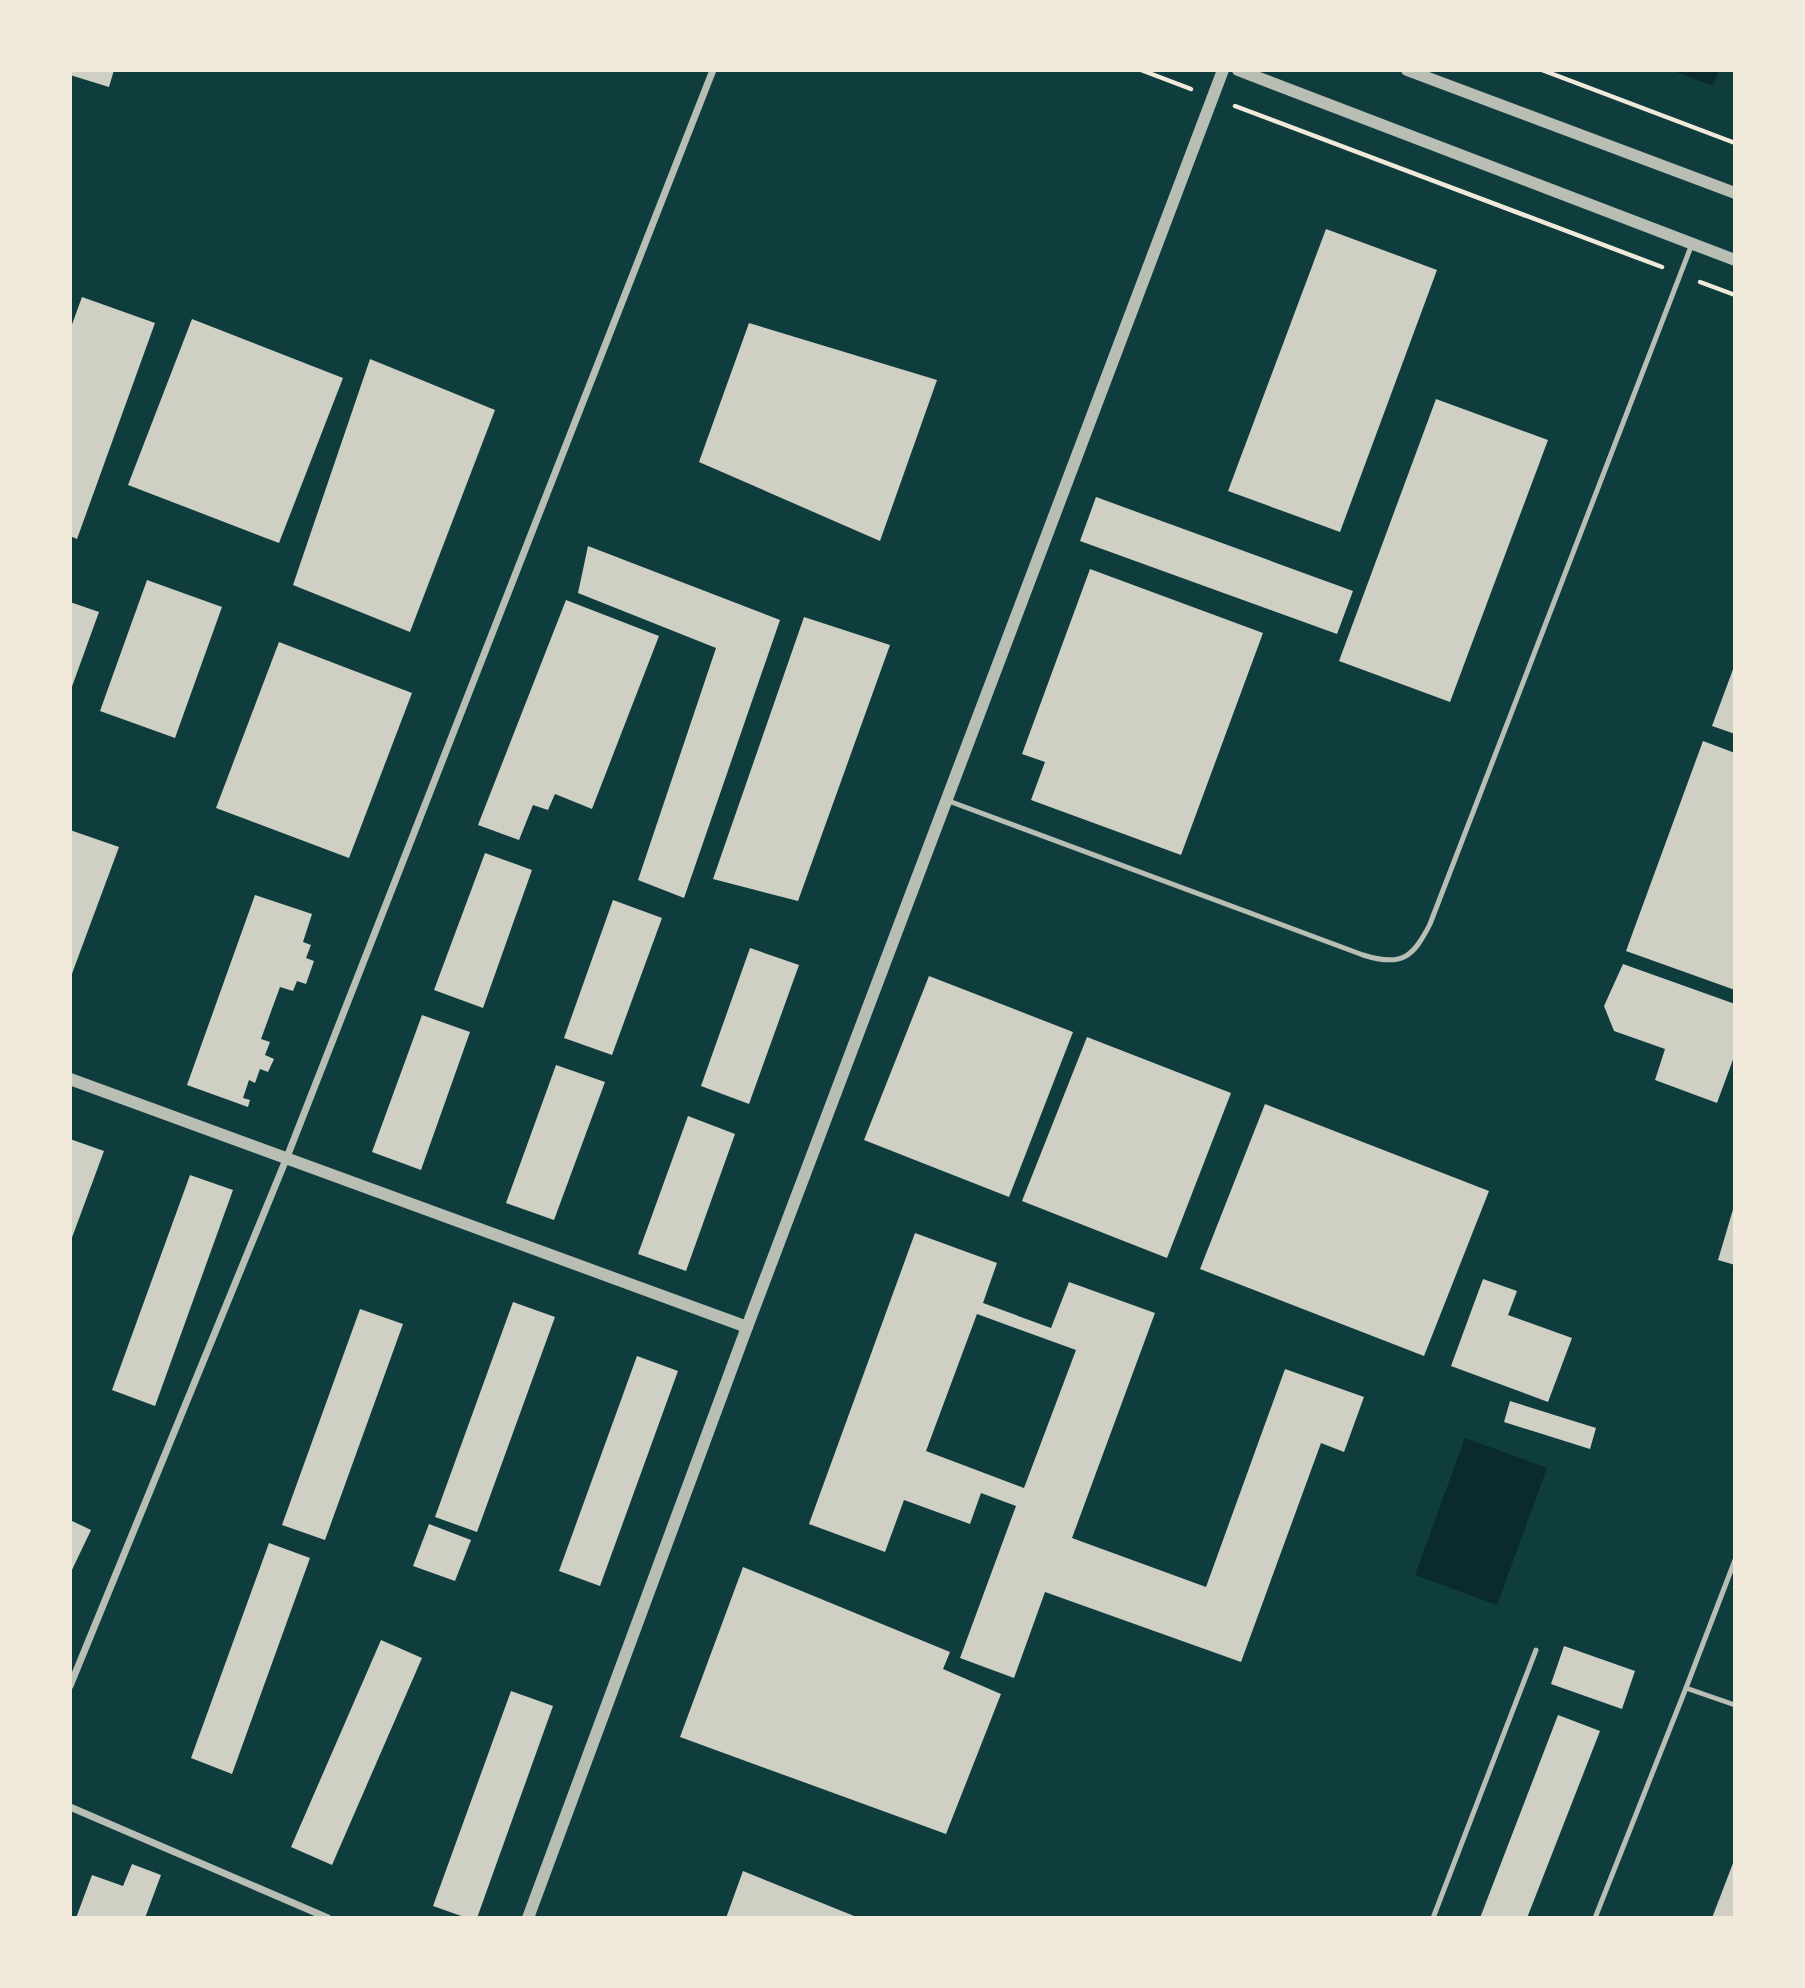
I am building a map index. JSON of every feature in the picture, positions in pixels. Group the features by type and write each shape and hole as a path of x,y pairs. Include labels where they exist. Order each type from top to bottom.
{"street":[{"path":"70,1686 287,1157 713,70"},
{"path":"528,1918 747,1327 1223,70"},
{"path":"1238,70 1735,260"},
{"path":"1407,70 1735,193"},
{"path":"70,1079 747,1327"},
{"path":"70,1807 328,1918"}],"lane":[{"path":"946,800 1363,955 1383,961 1405,959 1419,945 1430,924 1692,244"},
{"path":"1595,1918 1735,1560"},
{"path":"1433,1918 1536,1650"},
{"path":"1686,1688 1735,1705"}],"path":[{"path":"1141,70 1735,295"},
{"path":"1542,70 1735,143"}],"water":[{"path":"1671,70 1719,70 1713,86"},
{"path":"1465,1438 1547,1468 1497,1605 1415,1575"}],"building":[{"path":"70,70 114,70 109,87 70,75"},
{"path":"1326,229 1437,270 1340,532 1228,491"},
{"path":"82,297 155,323 77,539 70,536 70,330"},
{"path":"192,319 343,378 279,543 128,485"},
{"path":"749,323 937,380 880,541 699,462"},
{"path":"370,359 495,410 410,632 293,585"},
{"path":"1436,399 1548,440 1450,702 1339,661"},
{"path":"1096,497 1353,591 1337,634 1080,541"},
{"path":"588,546 780,620 684,898 638,880 716,648 578,593"},
{"path":"1090,569 1263,633 1181,855 1031,800 1045,762 1022,754"},
{"path":"147,580 222,607 175,738 100,711"},
{"path":"566,600 659,636 592,809 555,794 548,810 533,805 519,840 478,825"},
{"path":"70,602 99,612 70,692"},
{"path":"804,617 890,645 798,901 713,879"},
{"path":"279,642 412,693 349,858 216,808"},
{"path":"1735,664 1735,734 1712,726"},
{"path":"1703,741 1735,753 1735,990 1626,951"},
{"path":"70,830 119,847 70,979"},
{"path":"485,853 532,870 483,1008 434,990"},
{"path":"255,895 312,914 303,942 311,945 306,958 314,961 306,984 297,981 293,991 280,987 261,1039 270,1042 265,1055 274,1059 268,1072 260,1069 255,1083 249,1080 243,1098 250,1100 248,1107 187,1085"},
{"path":"613,900 662,918 612,1055 564,1038"},
{"path":"750,948 799,965 749,1104 701,1086"},
{"path":"1623,964 1735,1004 1735,1054 1717,1103 1655,1080 1665,1049 1614,1031 1604,1006"},
{"path":"929,976 1073,1032 1009,1197 864,1140"},
{"path":"422,1015 470,1032 421,1170 372,1152"},
{"path":"1087,1037 1231,1093 1167,1258 1022,1201"},
{"path":"556,1065 605,1082 554,1220 506,1203"},
{"path":"1265,1104 1489,1191 1424,1356 1200,1269"},
{"path":"688,1116 735,1134 686,1271 638,1254"},
{"path":"70,1139 104,1151 70,1243"},
{"path":"190,1175 233,1190 155,1406 112,1390"},
{"path":"1735,1206 1735,1265 1718,1260"},
{"path":"915,1233 997,1263 983,1303 1051,1328 1069,1282 1155,1313 1072,1538 1206,1587 1285,1369 1364,1397 1344,1452 1321,1443 1241,1662 1045,1592 1014,1678 960,1658 1016,1506 981,1493 970,1524 904,1500 885,1552 809,1524","holes":["977,1314 1076,1350 1024,1488 926,1451"]},
{"path":"1483,1279 1517,1291 1508,1315 1572,1338 1548,1402 1451,1366"},
{"path":"513,1302 555,1317 477,1532 435,1517"},
{"path":"360,1309 403,1324 325,1540 282,1525"},
{"path":"637,1356 678,1371 600,1586 559,1571"},
{"path":"1510,1401 1596,1428 1590,1449 1504,1422"},
{"path":"70,1520 91,1530 70,1574"},
{"path":"429,1524 471,1540 455,1581 413,1566"},
{"path":"269,1543 310,1558 232,1774 191,1758"},
{"path":"743,1567 950,1652 943,1669 1001,1694 946,1834 680,1737"},
{"path":"381,1640 422,1658 332,1865 291,1847"},
{"path":"1564,1646 1635,1671 1622,1709 1551,1684"},
{"path":"511,1691 553,1706 477,1918 467,1918 433,1906"},
{"path":"1558,1715 1600,1731 1527,1918 1480,1918"},
{"path":"1735,1858 1735,1918 1712,1918"},
{"path":"132,1864 161,1875 145,1918 76,1918 92,1875 123,1886"},
{"path":"743,1871 859,1918 726,1918"}]}
